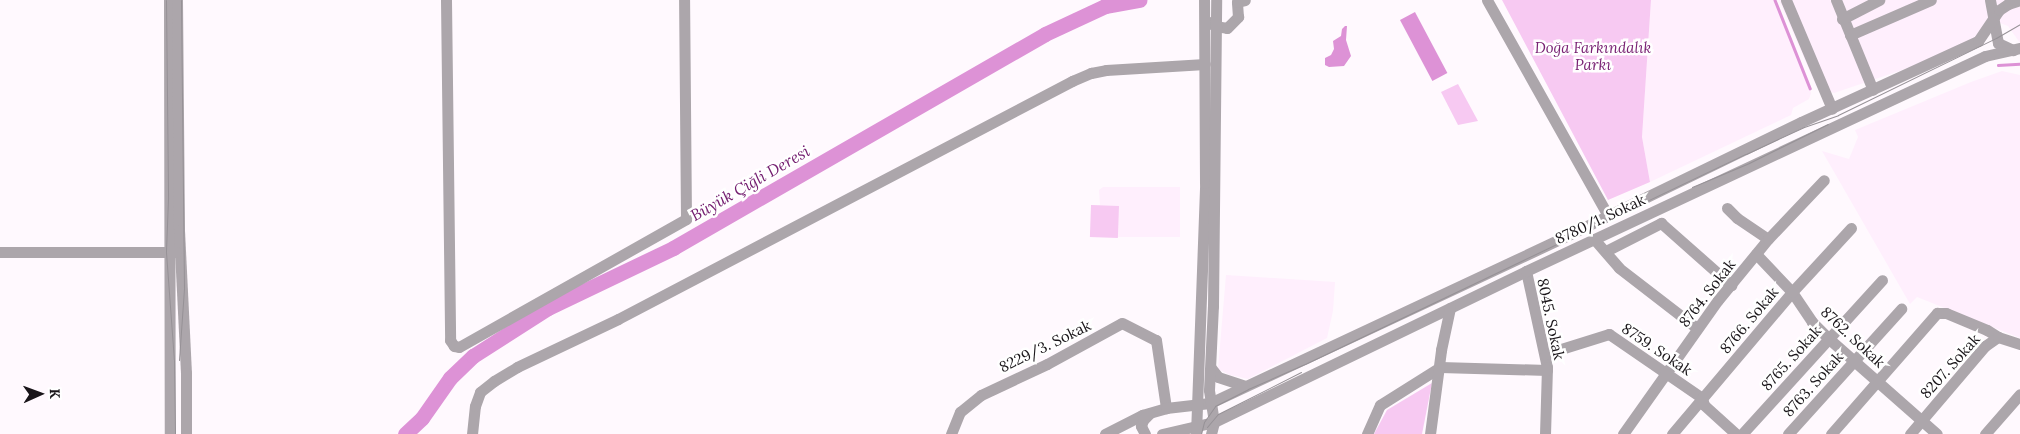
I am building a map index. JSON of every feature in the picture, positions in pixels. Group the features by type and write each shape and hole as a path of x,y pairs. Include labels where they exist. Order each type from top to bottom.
{"street":[{"path":"168,0 175,252 186,372 186,434"},
{"path":"170,434 175,252 177,0"},
{"path":"446,0 450,340 454,346 459,347 686,219 684,0"},
{"path":"1487,0 1608,216"},
{"path":"1786,0 1828,111 1831,129"},
{"path":"1836,0 1842,19 1873,90"},
{"path":"1842,19 1879,0"},
{"path":"1850,35 1931,0"},
{"path":"1990,0 1998,43 2017,50"},
{"path":"1196,430 1205,183 1204,1"},
{"path":"1204,18 1216,26 1227,28 1238,17 1241,1 1216,2 1216,26 1212,338 1210,403 1214,422 1211,434"},
{"path":"1105,434 1151,412 1166,408 1210,403 1608,216 1792,126 1978,41 1999,10 2019,1"},
{"name":"8780/1. Sokak","path":"1162,434 1196,430 1214,422 1594,238 1985,56 2017,50"},
{"path":"472,434 474,406 480,392 510,372 618,319 1072,81 1091,73 1106,70 1204,64"},
{"name":"8764. Sokak","path":"1623,434 1668,374 1697,328 1731,285 1768,239 1824,180"},
{"path":"1726,208 1737,218 1768,239"},
{"path":"1606,251 1662,223 1731,285"},
{"name":"8766. Sokak","path":"1672,434 1792,292 1851,228"},
{"path":"1594,238 1619,268 1697,328"},
{"path":"0,252 175,252"},
{"name":"8762. Sokak","path":"1756,254 1792,292 1812,322 1828,338 1937,434"},
{"name":"8045. Sokak","path":"1526,271 1547,370 1545,434"},
{"name":"8765. Sokak","path":"1742,434 1882,280"},
{"path":"1430,434 1441,350 1450,308"},
{"name":"8763. Sokak","path":"1788,434 1901,309"},
{"path":"1831,434 1937,313 1946,313 1988,330 1998,337"},
{"name":"8229/3. Sokak","path":"951,434 960,412 981,395 1047,364 1122,323 1156,340 1166,408"},
{"name":"8759. Sokak","path":"1545,354 1609,334 1702,398 1704,405 1736,434"},
{"name":"8207. Sokak","path":"1910,434 1985,346 1998,337 2020,344"},
{"path":"1367,434 1380,406 1440,367 1547,370"},
{"path":"1211,368 1218,377 1245,386"},
{"path":"1985,434 2020,394"},
{"path":"1145,434 1141,426 1143,420 1151,412"}],"shaded area":[{"path":"1651,0 1774,0 1811,93 1809,99 1793,108 1791,115 1650,182 1642,137"},
{"path":"1779,0 2020,0 2020,43 2008,26 1992,20 1969,42 1914,66 1834,93 1816,86"},
{"path":"1415,12 1447,73 1432,81 1400,20"},
{"path":"1347,26 1346,40 1351,56 1344,66 1329,67 1325,65 1325,58 1331,55 1334,49 1333,41 1341,36 1342,29"},
{"path":"2002,71 2020,75 2020,338 1917,297 1910,304 1822,151 1849,159 1858,137 1855,130"},
{"path":"1103,187 1180,187 1180,237 1091,237 1091,205 1100,205 1099,190"},
{"path":"1226,275 1335,282 1333,311 1327,338 1248,379 1230,375 1218,369"}],"green space":[{"name":"Doğa Farkındalık Parkı","path":"1502,0 1651,0 1642,137 1650,182 1608,200"},
{"path":"1458,84 1478,121 1458,125 1441,92"},
{"path":"1091,205 1119,206 1118,238 1090,237"},
{"path":"1432,383 1422,434 1374,434 1387,410"}],"waterway":[{"name":"Büyük Çiğli Deresi","path":"405,434 422,418 450,378 473,356 548,308 673,248 1045,34 1105,6 1139,0"},
{"path":"1775,0 1810,88"},
{"path":"1998,65 2020,64"}],"tram line":[{"path":"166,0 168,199 166,252 174,360 175,434"},
{"path":"179,360 184,288 181,0"},
{"path":"1201,434 1204,422 1215,406 1248,389 1305,364 1804,127 1838,115 1996,38 2020,24"},
{"path":"1692,187 1749,163 1828,124"},
{"path":"1207,427 1218,414 1301,372"}]}
